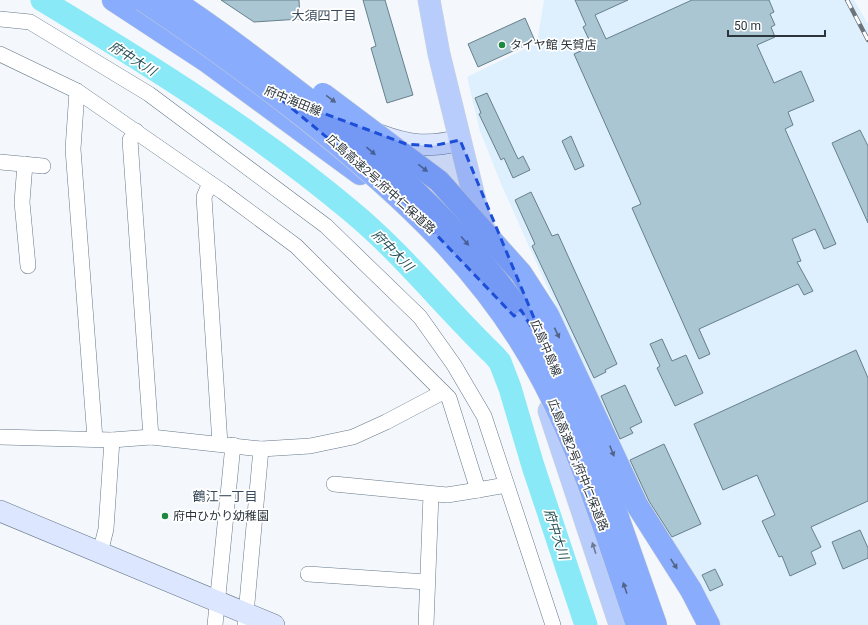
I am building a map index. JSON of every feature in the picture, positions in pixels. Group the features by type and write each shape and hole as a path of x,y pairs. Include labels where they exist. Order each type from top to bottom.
{"highway":[{"path":"113,0 206,62 392,199 476,274 514,316"},
{"name":"広島高速2号;府中仁保道路","path":"142,0 269,89 346,151 405,202 435,232 470,272 500,312 544,381 563,422 593,497 637,625"},
{"name":"広島高速2号;府中仁保道路","path":"173,0 282,79 376,154 449,223 510,296 558,371 577,410 594,450 656,625"},
{"path":"181,0 227,27 279,62 423,167 452,194 521,273 548,315 588,397 619,469 637,505 691,590 709,625"}],"main road":[{"name":"府中海田線","path":"122,0 192,46 269,93 406,144 432,146 460,140"},
{"name":"広島中島線","path":"429,0 439,54 487,248 549,410 620,625"},
{"name":"広島中島線","path":"460,140 623,532 651,625"},
{"path":"0,511 217,601 246,619 274,625"}],"street":[{"path":"0,18 30,22 149,94 326,226 420,317 454,365 484,416 553,625"},
{"path":"0,54 77,90 210,183 296,246 449,398 478,490"},
{"path":"77,90 73,150 95,440"},
{"path":"136,131 130,140 151,437"},
{"path":"0,162 43,166"},
{"path":"25,164 22,202 28,266"},
{"path":"210,183 204,198 226,444 215,625"},
{"path":"0,437 95,440 151,437 262,449 310,446 352,437 386,422 443,392"},
{"path":"100,552 106,529 112,440"},
{"path":"246,619 262,449"},
{"path":"334,484 447,495 506,485"},
{"path":"426,625 431,494"},
{"path":"308,574 427,582"}],"highlighted area":[{"path":"277,96 406,144 432,146 460,140 551,359 521,310 514,316 405,202"}],"shaded area":[{"path":"544,0 854,0 868,24 868,625 719,625 670,546 620,449 501,184 480,131 467,77 537,43"}],"building":[{"path":"221,0 299,0 300,19 254,22"},
{"path":"363,0 385,0 413,95 387,103 371,48 376,46"},
{"path":"575,0 628,0 595,15 606,39 692,0 769,0 774,12 770,14 775,25 771,27 775,37 757,45 774,83 801,71 814,101 788,112 793,125 785,129 836,244 824,249 815,229 792,239 801,261 797,262 813,291 804,295 798,284 699,329 710,354 699,359 632,208 641,204 574,54 592,46 583,27 586,25"},
{"path":"525,18 535,41 478,67 468,44"},
{"path":"487,93 518,159 523,156 530,170 513,178 504,158 501,160 479,114 481,113 475,98"},
{"path":"860,130 868,146 868,223 832,143"},
{"path":"571,136 584,166 575,170 562,141"},
{"path":"531,192 552,236 558,234 617,364 594,378 532,246 535,244 515,200"},
{"path":"662,339 672,361 686,355 703,393 675,406 657,368 660,366 650,344"},
{"path":"856,350 868,378 868,501 811,527 821,547 811,552 816,564 790,576 782,556 779,557 762,521 775,515 757,475 723,490 694,424"},
{"path":"625,385 642,422 630,428 633,433 620,439 601,396"},
{"path":"664,444 701,524 672,537 649,501 630,460"},
{"path":"860,530 868,548 868,558 843,569 832,542"},
{"path":"715,569 723,585 710,591 702,575"}],"waterway":[{"name":"府中大川","path":"42,0 201,100 278,153 315,182 351,211 388,245 494,355 500,362 510,388 533,466 586,625"}],"railway":[{"path":"847,0 868,40"}],"place":[{"name":"タイヤ館 矢賀店","path":"502,45"},
{"name":"府中ひかり幼稚園","path":"165,516"}],"district":[{"name":"大須四丁目","path":"324,15"},
{"name":"鶴江一丁目","path":"225,496"}]}
